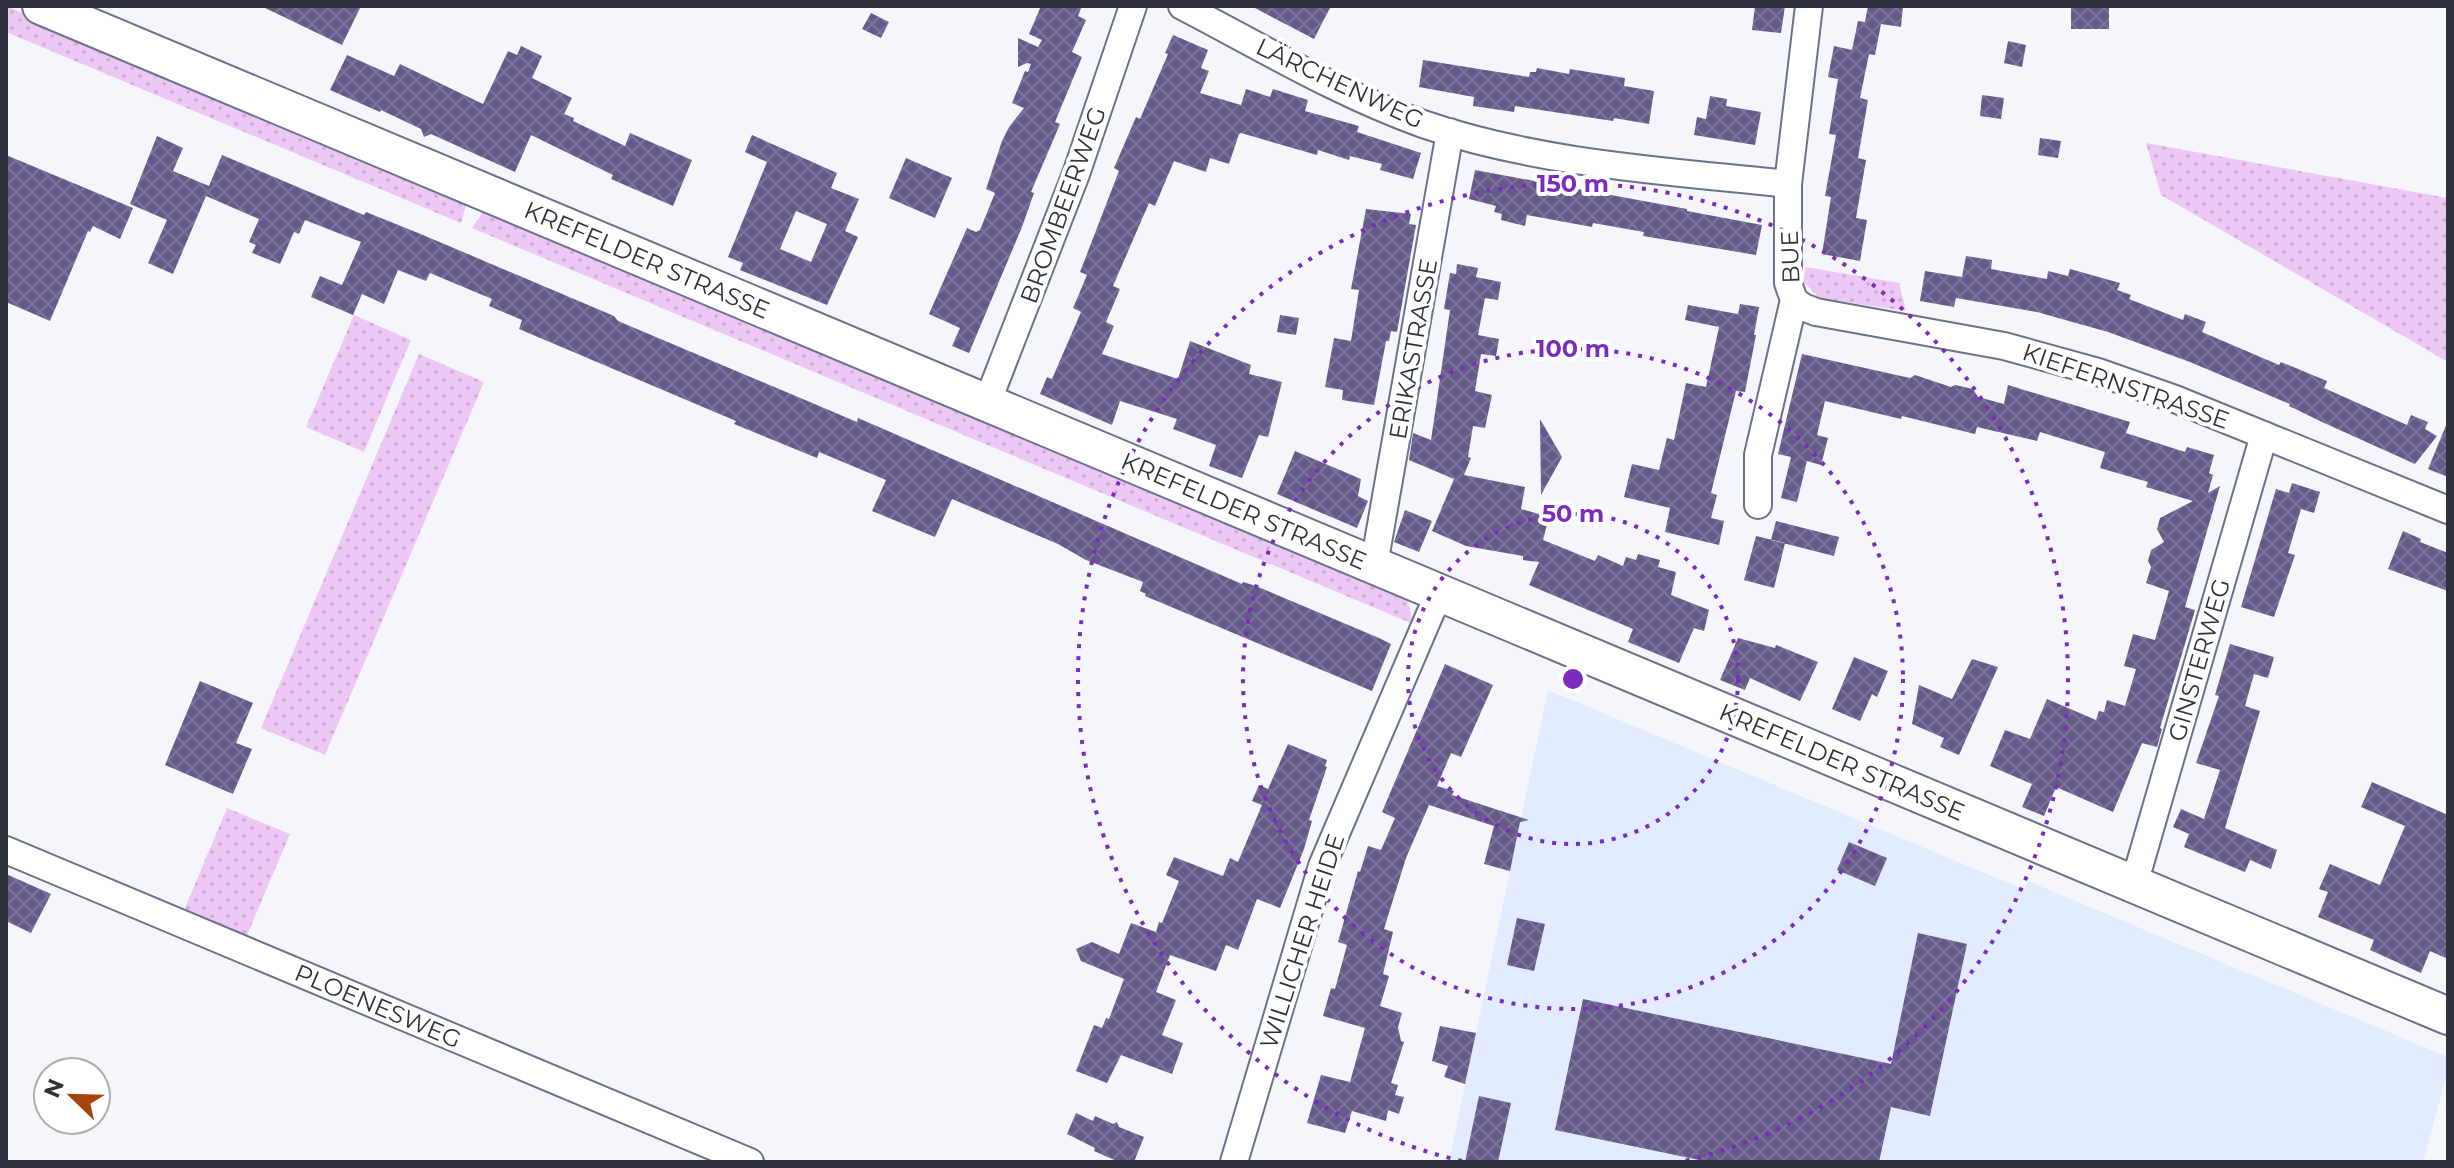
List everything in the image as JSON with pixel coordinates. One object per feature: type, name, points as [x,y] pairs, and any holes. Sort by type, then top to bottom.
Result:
[{"type":"main road","name":"KREFELDER STRASSE","points":[[41,6],[88,15],[987,403],[2448,1016]]},
{"type":"street","name":"BROMBEERWEG","points":[[987,403],[1076,174],[1133,6]]},
{"type":"street","name":"LÄRCHENWEG","points":[[1182,6],[1371,103],[1450,132],[1559,156],[1788,184]]},
{"type":"street","name":"BUE","points":[[1758,505],[1758,455],[1794,300],[1788,283],[1788,184],[1809,6]]},
{"type":"street","name":"ERIKASTRASSE","points":[[1374,565],[1450,132]]},
{"type":"street","name":"KIEFERNSTRASSE","points":[[1794,300],[1816,312],[2004,346],[2146,388],[2448,510]]},
{"type":"street","name":"GINSTERWEG","points":[[2126,881],[2139,867],[2264,435]]},
{"type":"street","name":"WILLICHER HEIDE","points":[[1234,1162],[1322,866],[1439,593]]},
{"type":"street","name":"PLOENESWEG","points":[[6,850],[750,1162]]},
{"type":"shaded area","points":[[6,6],[468,199],[461,223],[6,32]]},
{"type":"shaded area","points":[[2146,143],[2448,198],[2448,362],[2161,195]]},
{"type":"shaded area","points":[[486,208],[1406,592],[1413,624],[472,228]]},
{"type":"shaded area","points":[[1806,267],[1899,283],[1906,311],[1819,298],[1803,281]]},
{"type":"shaded area","points":[[354,315],[411,340],[364,452],[306,427]]},
{"type":"shaded area","points":[[419,354],[484,382],[325,755],[261,728]]},
{"type":"shaded area","points":[[1548,690],[2025,890],[2028,881],[2448,1057],[2448,1070],[2423,1162],[1449,1162]]},
{"type":"shaded area","points":[[227,808],[290,834],[245,940],[182,915]]},
{"type":"building","points":[[261,6],[361,6],[342,45]]},
{"type":"building","points":[[1041,6],[1082,6],[1078,16],[1086,20],[1072,52],[1082,57],[1055,122],[1060,124],[1031,192],[1034,193],[1022,227],[969,353],[952,346],[960,328],[929,314],[967,228],[976,232],[980,230],[995,193],[986,189],[1002,141],[1024,108],[1012,103],[1031,64],[1018,67],[1018,38],[1038,47],[1042,40],[1029,34]]},
{"type":"building","points":[[1251,6],[1331,6],[1314,39]]},
{"type":"building","points":[[1755,6],[1785,6],[1781,33],[1752,30]]},
{"type":"building","points":[[1868,6],[1903,6],[1901,27],[1881,24],[1875,55],[1869,54],[1860,98],[1868,100],[1858,158],[1866,160],[1856,218],[1867,220],[1860,261],[1822,254],[1831,197],[1825,196],[1836,135],[1829,134],[1838,79],[1828,77],[1834,46],[1852,50],[1858,21],[1865,22]]},
{"type":"building","points":[[2071,8],[2109,8],[2109,29],[2071,29]]},
{"type":"building","points":[[871,13],[889,22],[881,38],[862,29]]},
{"type":"building","points":[[1173,35],[1208,50],[1201,68],[1209,71],[1200,93],[1241,105],[1246,89],[1270,97],[1273,89],[1308,100],[1305,111],[1359,126],[1357,132],[1421,153],[1413,179],[1380,170],[1382,164],[1350,156],[1349,160],[1318,150],[1317,155],[1241,133],[1229,164],[1210,158],[1206,172],[1174,161],[1155,206],[1149,203],[1113,286],[1120,289],[1106,322],[1114,326],[1102,354],[1178,379],[1190,341],[1251,365],[1249,374],[1282,382],[1268,437],[1259,435],[1242,478],[1209,466],[1216,445],[1173,429],[1177,419],[1120,401],[1112,425],[1040,394],[1047,377],[1052,379],[1081,312],[1073,308],[1087,275],[1080,272],[1119,171],[1114,168],[1136,117],[1140,119]]},
{"type":"building","points":[[2008,41],[2026,45],[2022,67],[2004,63]]},
{"type":"building","points":[[521,46],[542,56],[532,78],[572,98],[564,114],[574,118],[573,121],[625,146],[630,133],[692,160],[673,206],[611,179],[613,175],[531,135],[515,172],[431,134],[424,137],[421,129],[330,90],[347,55],[394,76],[400,64],[483,104],[508,51],[517,55]]},
{"type":"building","points":[[1423,60],[1529,77],[1530,72],[1536,72],[1537,68],[1569,74],[1570,69],[1625,78],[1624,86],[1654,91],[1649,124],[1515,106],[1514,112],[1473,106],[1474,97],[1419,87]]},
{"type":"building","points":[[1982,95],[2004,98],[2001,119],[1980,116]]},
{"type":"building","points":[[1710,96],[1727,99],[1726,106],[1761,112],[1755,145],[1694,135],[1697,117],[1706,119]]},
{"type":"building","points":[[752,135],[837,173],[831,188],[859,199],[845,231],[858,237],[827,305],[740,270],[743,263],[728,257],[767,162],[745,152]],"holes":[[[796,211],[827,224],[811,262],[780,249]]]},
{"type":"building","points":[[157,136],[183,148],[173,171],[209,186],[222,155],[364,215],[366,212],[423,235],[857,422],[858,418],[1242,584],[1256,586],[1379,638],[1391,644],[1372,691],[1145,596],[1140,591],[1143,582],[1086,560],[1058,544],[952,499],[935,537],[872,511],[886,480],[819,452],[817,458],[734,424],[736,421],[519,329],[522,320],[489,306],[492,299],[430,273],[426,281],[398,270],[384,304],[362,294],[353,315],[311,297],[320,276],[342,285],[361,242],[305,220],[299,234],[294,232],[280,264],[252,253],[256,245],[249,242],[259,219],[206,196],[173,274],[148,263],[167,220],[130,204]]},
{"type":"building","points":[[2040,138],[2061,141],[2058,158],[2038,155]]},
{"type":"building","points":[[6,155],[133,208],[120,239],[93,226],[88,231],[50,321],[6,302]]},
{"type":"building","points":[[906,158],[952,178],[935,218],[889,198]]},
{"type":"building","points":[[1475,170],[1762,225],[1756,255],[1643,236],[1644,232],[1593,223],[1592,227],[1527,215],[1525,226],[1501,220],[1502,214],[1494,212],[1496,206],[1469,199]]},
{"type":"building","points":[[1366,209],[1411,214],[1409,224],[1416,225],[1397,332],[1391,331],[1389,341],[1386,341],[1374,405],[1342,400],[1343,390],[1325,387],[1334,338],[1351,341],[1359,290],[1351,289]]},
{"type":"building","points":[[1966,256],[1992,260],[1991,269],[2047,279],[2048,271],[2068,276],[2070,269],[2120,283],[2117,290],[2131,295],[2129,299],[2183,320],[2185,314],[2206,322],[2202,332],[2279,365],[2281,362],[2327,381],[2324,388],[2407,425],[2411,415],[2428,422],[2425,429],[2437,436],[2415,464],[2290,404],[2108,332],[2037,312],[1956,298],[1954,307],[1920,301],[1925,271],[1962,277]]},
{"type":"building","points":[[1457,264],[1478,268],[1476,277],[1501,282],[1498,300],[1485,298],[1478,335],[1499,339],[1496,356],[1481,354],[1475,391],[1492,395],[1485,428],[1473,426],[1468,457],[1471,458],[1464,475],[1525,487],[1521,509],[1549,517],[1543,540],[1595,561],[1598,555],[1623,566],[1626,557],[1636,560],[1638,554],[1660,560],[1658,567],[1676,572],[1671,595],[1709,610],[1704,631],[1694,628],[1679,663],[1628,642],[1633,629],[1529,585],[1539,562],[1523,560],[1523,556],[1466,546],[1432,531],[1454,479],[1409,460],[1413,433],[1431,440],[1450,310],[1444,309],[1450,273],[1456,274]]},
{"type":"building","points":[[1740,304],[1759,307],[1745,392],[1736,391],[1711,493],[1717,495],[1711,518],[1724,521],[1719,545],[1665,532],[1670,508],[1624,497],[1632,464],[1659,470],[1667,438],[1674,440],[1686,383],[1706,387],[1719,327],[1685,320],[1688,305],[1738,314]]},
{"type":"building","points":[[1280,315],[1299,318],[1296,335],[1277,332]]},
{"type":"building","points":[[1802,354],[1910,378],[1915,375],[1951,387],[1973,389],[1978,397],[2004,404],[2008,385],[2130,422],[2126,433],[2185,452],[2187,447],[2214,455],[2208,493],[2220,486],[2185,607],[2195,610],[2157,747],[2142,743],[2113,812],[2056,787],[2044,816],[2022,807],[2032,784],[1990,766],[2005,730],[2030,739],[2047,699],[2096,720],[2099,711],[2104,712],[2107,700],[2125,706],[2136,669],[2124,666],[2133,634],[2155,640],[2169,591],[2146,583],[2151,567],[2148,561],[2151,550],[2164,542],[2157,529],[2160,518],[2193,501],[2146,487],[2148,482],[2100,468],[2105,452],[2040,432],[2037,441],[1977,427],[1975,434],[1825,401],[1817,435],[1828,438],[1821,465],[1807,461],[1797,502],[1781,498],[1791,457],[1778,454]]},
{"type":"building","points":[[1540,419],[1562,457],[1541,495]]},
{"type":"building","points":[[2448,423],[2448,477],[2428,469]]},
{"type":"building","points":[[1295,451],[1361,479],[1358,496],[1368,501],[1357,528],[1277,494]]},
{"type":"building","points":[[2292,483],[2320,492],[2314,513],[2301,509],[2288,553],[2295,555],[2274,617],[2241,607],[2276,489],[2289,493]]},
{"type":"building","points":[[1405,510],[1432,521],[1419,552],[1394,542]]},
{"type":"building","points":[[1776,521],[1839,537],[1834,556],[1771,540]]},
{"type":"building","points":[[2403,531],[2421,539],[2420,542],[2448,553],[2448,591],[2388,569]]},
{"type":"building","points":[[1756,536],[1785,543],[1774,588],[1744,580]]},
{"type":"building","points":[[1738,638],[1775,648],[1776,645],[1818,662],[1800,701],[1750,678],[1745,690],[1720,680]]},
{"type":"building","points":[[2230,644],[2274,657],[2268,678],[2254,674],[2245,706],[2260,711],[2225,828],[2277,850],[2271,869],[2250,860],[2245,872],[2184,847],[2189,834],[2173,827],[2181,809],[2204,819],[2220,770],[2196,763],[2219,696],[2215,695]]},
{"type":"building","points":[[1854,657],[1888,671],[1877,697],[1872,694],[1860,721],[1832,709]]},
{"type":"building","points":[[1972,659],[1998,667],[1959,755],[1940,747],[1944,738],[1912,724],[1919,685],[1952,699]]},
{"type":"building","points":[[1445,664],[1493,685],[1461,757],[1451,753],[1437,786],[1454,791],[1452,795],[1529,820],[1520,822],[1510,871],[1484,864],[1494,826],[1429,805],[1406,858],[1384,929],[1393,932],[1383,974],[1389,976],[1380,1006],[1402,1013],[1398,1027],[1401,1041],[1404,1042],[1391,1083],[1398,1085],[1395,1095],[1404,1097],[1399,1114],[1388,1110],[1386,1121],[1352,1111],[1345,1133],[1307,1123],[1321,1075],[1350,1082],[1365,1028],[1323,1016],[1331,988],[1335,989],[1347,945],[1338,942],[1368,846],[1381,850],[1395,818],[1382,812]]},
{"type":"building","points":[[200,681],[253,703],[236,743],[252,749],[233,794],[165,765]]},
{"type":"building","points":[[1288,744],[1327,760],[1327,767],[1309,820],[1312,821],[1304,849],[1280,908],[1257,899],[1238,950],[1226,945],[1216,971],[1170,955],[1156,992],[1176,1000],[1162,1035],[1183,1043],[1172,1074],[1121,1055],[1107,1083],[1076,1071],[1094,1025],[1102,1028],[1106,1018],[1109,1019],[1124,979],[1081,961],[1076,949],[1092,942],[1119,954],[1131,923],[1156,932],[1179,881],[1166,875],[1174,857],[1223,876],[1230,858],[1238,862],[1262,805],[1252,801],[1259,785],[1268,789]]},
{"type":"building","points":[[2372,782],[2448,815],[2448,959],[2430,951],[2421,973],[2370,950],[2374,940],[2318,917],[2328,892],[2319,889],[2330,864],[2380,885],[2405,826],[2361,807]]},
{"type":"building","points":[[1849,842],[1887,858],[1875,886],[1837,870]]},
{"type":"building","points":[[6,874],[51,894],[31,933],[6,921]]},
{"type":"building","points":[[1517,918],[1545,924],[1534,971],[1507,965]]},
{"type":"building","points":[[1918,933],[1967,944],[1930,1116],[1891,1107],[1879,1162],[1709,1162],[1555,1130],[1583,999],[1891,1064]]},
{"type":"building","points":[[1440,1026],[1476,1033],[1465,1084],[1444,1077],[1448,1066],[1432,1061]]},
{"type":"building","points":[[1479,1096],[1511,1103],[1498,1162],[1465,1162]]},
{"type":"building","points":[[1076,1113],[1093,1121],[1095,1116],[1113,1124],[1117,1122],[1119,1127],[1144,1137],[1134,1162],[1119,1162],[1067,1134]]}]
